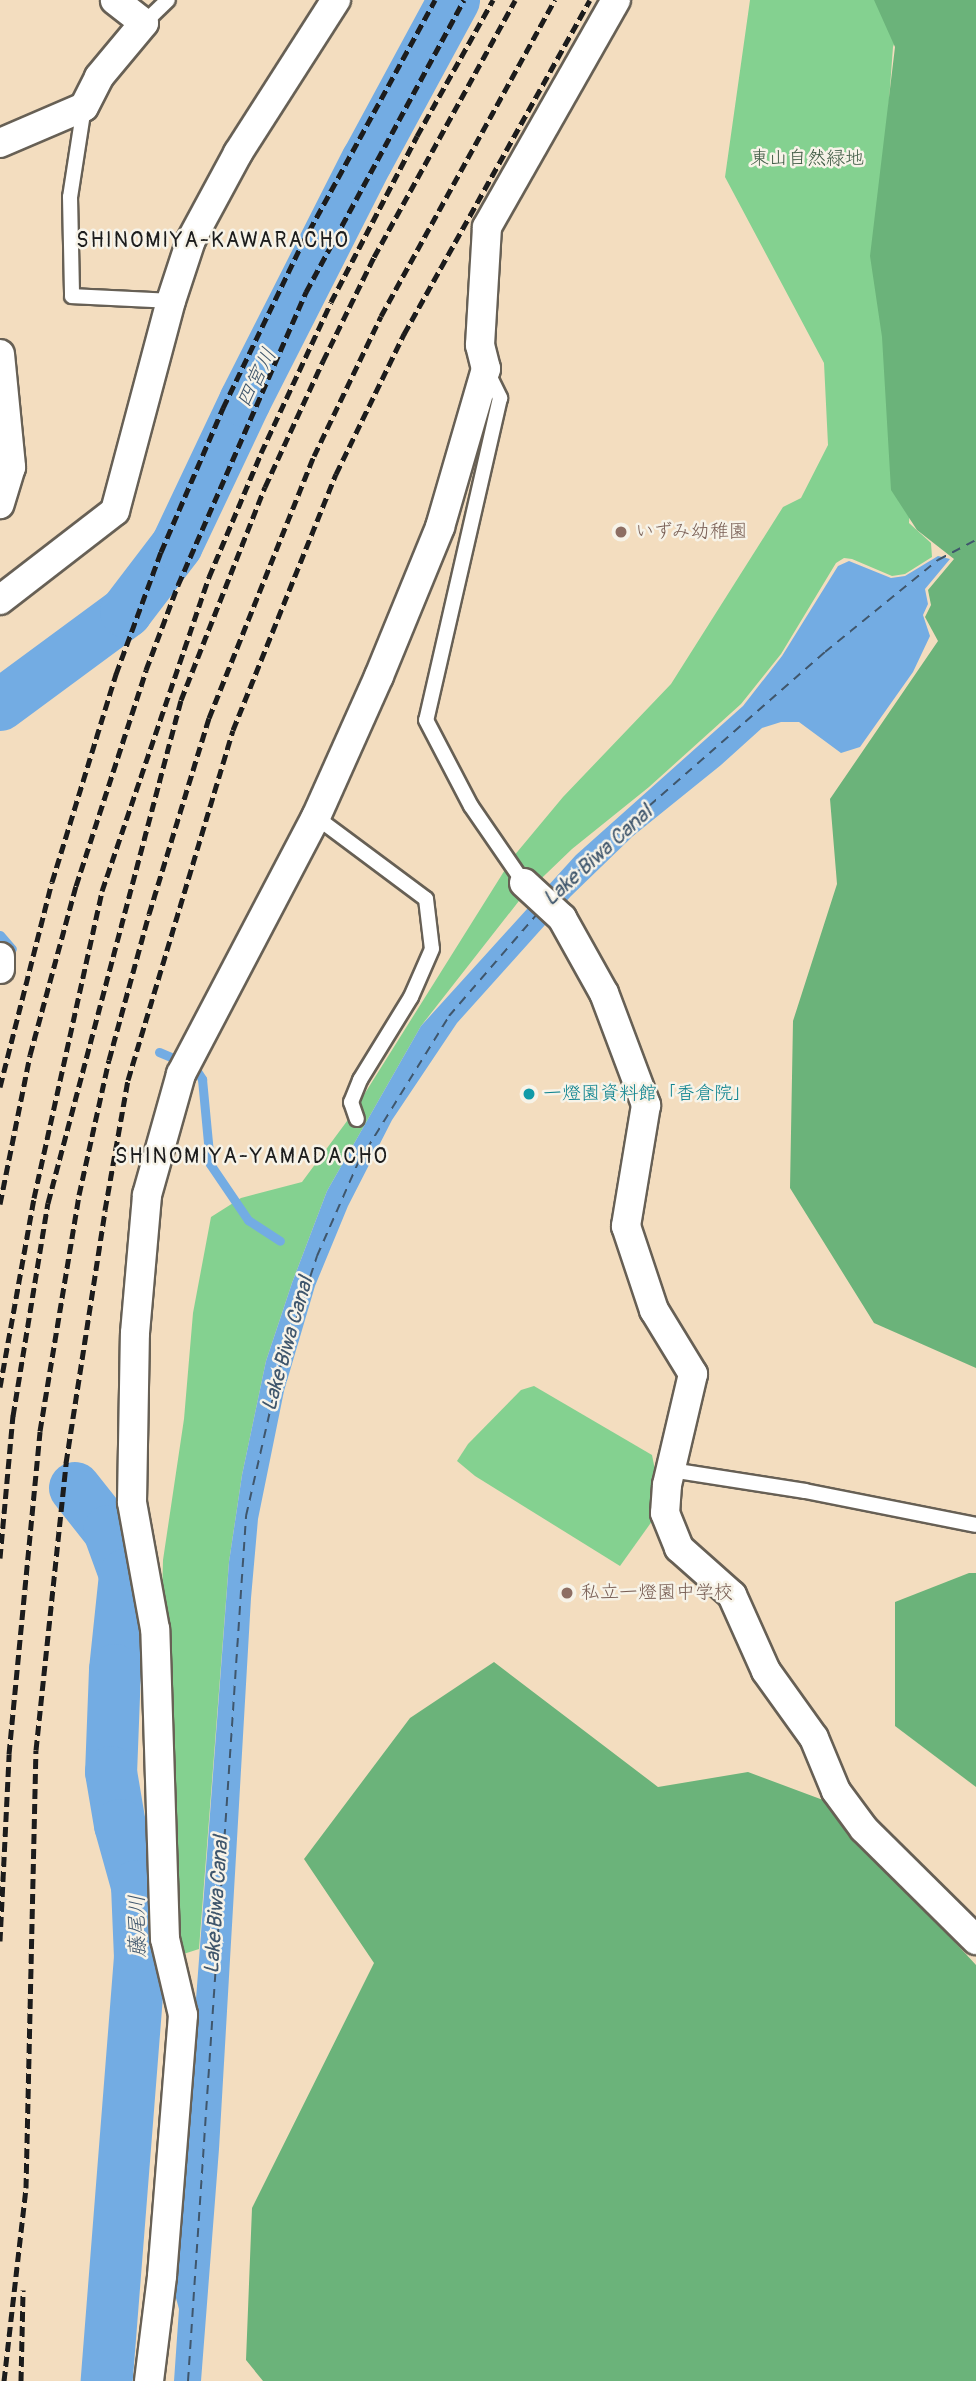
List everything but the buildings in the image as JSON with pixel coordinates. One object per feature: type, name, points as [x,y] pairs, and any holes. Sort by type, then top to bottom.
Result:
[{"type":"street","points":[[0,143],[84,107],[99,77],[144,23],[115,0]]},
{"type":"street","points":[[0,600],[115,511],[171,301],[191,240],[238,153],[335,0]]},
{"type":"street","points":[[149,2381],[161,2290],[183,2015],[165,1939],[155,1629],[132,1502],[135,1333],[147,1195],[181,1074],[316,817],[380,676],[440,527],[486,369],[480,345],[487,227],[616,0]]},
{"type":"street","points":[[0,354],[11,467],[0,504]]},
{"type":"street","points":[[526,885],[562,918],[604,993],[646,1105],[626,1226],[654,1310],[693,1374],[671,1470],[665,1513],[679,1548],[732,1595],[766,1671],[814,1738],[836,1791],[864,1829],[976,1940]]},
{"type":"street","points":[[0,957],[0,969]]},
{"type":"lane","points":[[144,23],[168,0]]},
{"type":"lane","points":[[84,107],[70,197],[72,296],[171,301]]},
{"type":"lane","points":[[486,369],[500,398],[426,720],[471,806],[526,885]]},
{"type":"lane","points":[[316,817],[426,899],[432,949],[411,997],[360,1080],[351,1102],[357,1119]]},
{"type":"lane","points":[[671,1470],[805,1491],[976,1525]]},
{"type":"green space","name":"東山自然緑地","points":[[750,0],[909,0],[893,47],[879,236],[915,425],[909,523],[931,543],[932,557],[905,574],[892,576],[852,559],[844,558],[836,563],[781,654],[741,704],[649,787],[572,849],[522,897],[421,1026],[327,1191],[266,1361],[242,1475],[229,1562],[199,1949],[171,1958],[158,1736],[163,1560],[184,1419],[193,1313],[211,1217],[241,1198],[302,1182],[350,1117],[513,857],[563,797],[671,684],[783,507],[801,498],[828,445],[824,363],[725,177]]},
{"type":"green space","points":[[874,0],[976,0],[976,1368],[874,1323],[790,1188],[793,1021],[837,884],[830,799],[938,641],[925,617],[931,605],[928,590],[954,559],[917,530],[891,490],[882,337],[870,256],[895,47]]},
{"type":"green space","points":[[534,1386],[652,1455],[656,1475],[655,1517],[620,1566],[475,1476],[457,1461],[468,1444],[521,1390]]},
{"type":"green space","points":[[969,1573],[976,1573],[976,1787],[895,1726],[895,1602]]},
{"type":"green space","points":[[494,1662],[658,1787],[748,1772],[823,1800],[976,1965],[976,2381],[263,2381],[246,2360],[252,2208],[374,1963],[304,1859],[410,1718]]},
{"type":"water","name":"Lake Biwa Canal","points":[[938,556],[950,559],[925,589],[928,604],[923,615],[930,636],[913,672],[860,747],[841,753],[799,722],[781,722],[762,728],[633,836],[571,896],[457,1023],[392,1120],[348,1206],[315,1286],[284,1391],[258,1519],[251,1598],[219,2149],[201,2381],[174,2381],[179,2309],[174,2291],[229,1562],[242,1475],[266,1361],[327,1191],[421,1026],[576,855],[743,706],[782,656],[838,566],[849,561],[891,578],[905,576]]},
{"type":"waterway","name":"四宮川","points":[[0,705],[126,612],[177,545],[245,401],[367,161],[454,0]]},
{"type":"waterway","points":[[0,935],[12,949]]},
{"type":"waterway","points":[[159,1052],[178,1060]]},
{"type":"waterway","points":[[193,1065],[202,1079],[210,1164],[248,1220],[280,1241]]},
{"type":"waterway","name":"藤尾川","points":[[75,1488],[109,1531],[125,1575],[115,1670],[111,1772],[120,1825],[137,1886],[140,1957],[107,2381]]},
{"type":"ferry route","points":[[555,895],[601,848],[825,652],[938,560],[976,540]]},
{"type":"ferry route","points":[[188,2381],[246,1516],[280,1368],[317,1256],[358,1163],[449,1016],[537,914]]},
{"type":"railway","points":[[0,1087],[52,882],[116,674],[161,552],[223,408],[302,244],[435,0]]},
{"type":"railway","points":[[0,1204],[30,1055],[76,886],[146,670],[178,585],[306,292],[464,0]]},
{"type":"railway","points":[[0,1387],[34,1198],[102,891],[209,577],[261,453],[331,302],[417,136],[493,0]]},
{"type":"railway","points":[[0,1558],[13,1416],[48,1203],[181,700],[265,487],[323,361],[374,257],[515,0]]},
{"type":"railway","points":[[0,1941],[9,1754],[40,1431],[79,1195],[109,1060],[149,914],[209,718],[314,456],[381,316],[555,0]]},
{"type":"railway","points":[[4,2381],[26,2188],[36,1750],[66,1463],[128,1080],[233,730],[336,474],[404,334],[590,0]]},
{"type":"railway","points":[[21,2381],[23,2290]]},
{"type":"place","name":"いずみ幼稚園","points":[[621,532]]},
{"type":"place","name":"一燈園資料館「香倉院」","points":[[529,1094]]},
{"type":"place","name":"私立一燈園中学校","points":[[567,1593]]},
{"type":"district","name":"SHINOMIYA-KAWARACHO","points":[[213,241]]},
{"type":"district","name":"SHINOMIYA-YAMADACHO","points":[[252,1157]]}]
